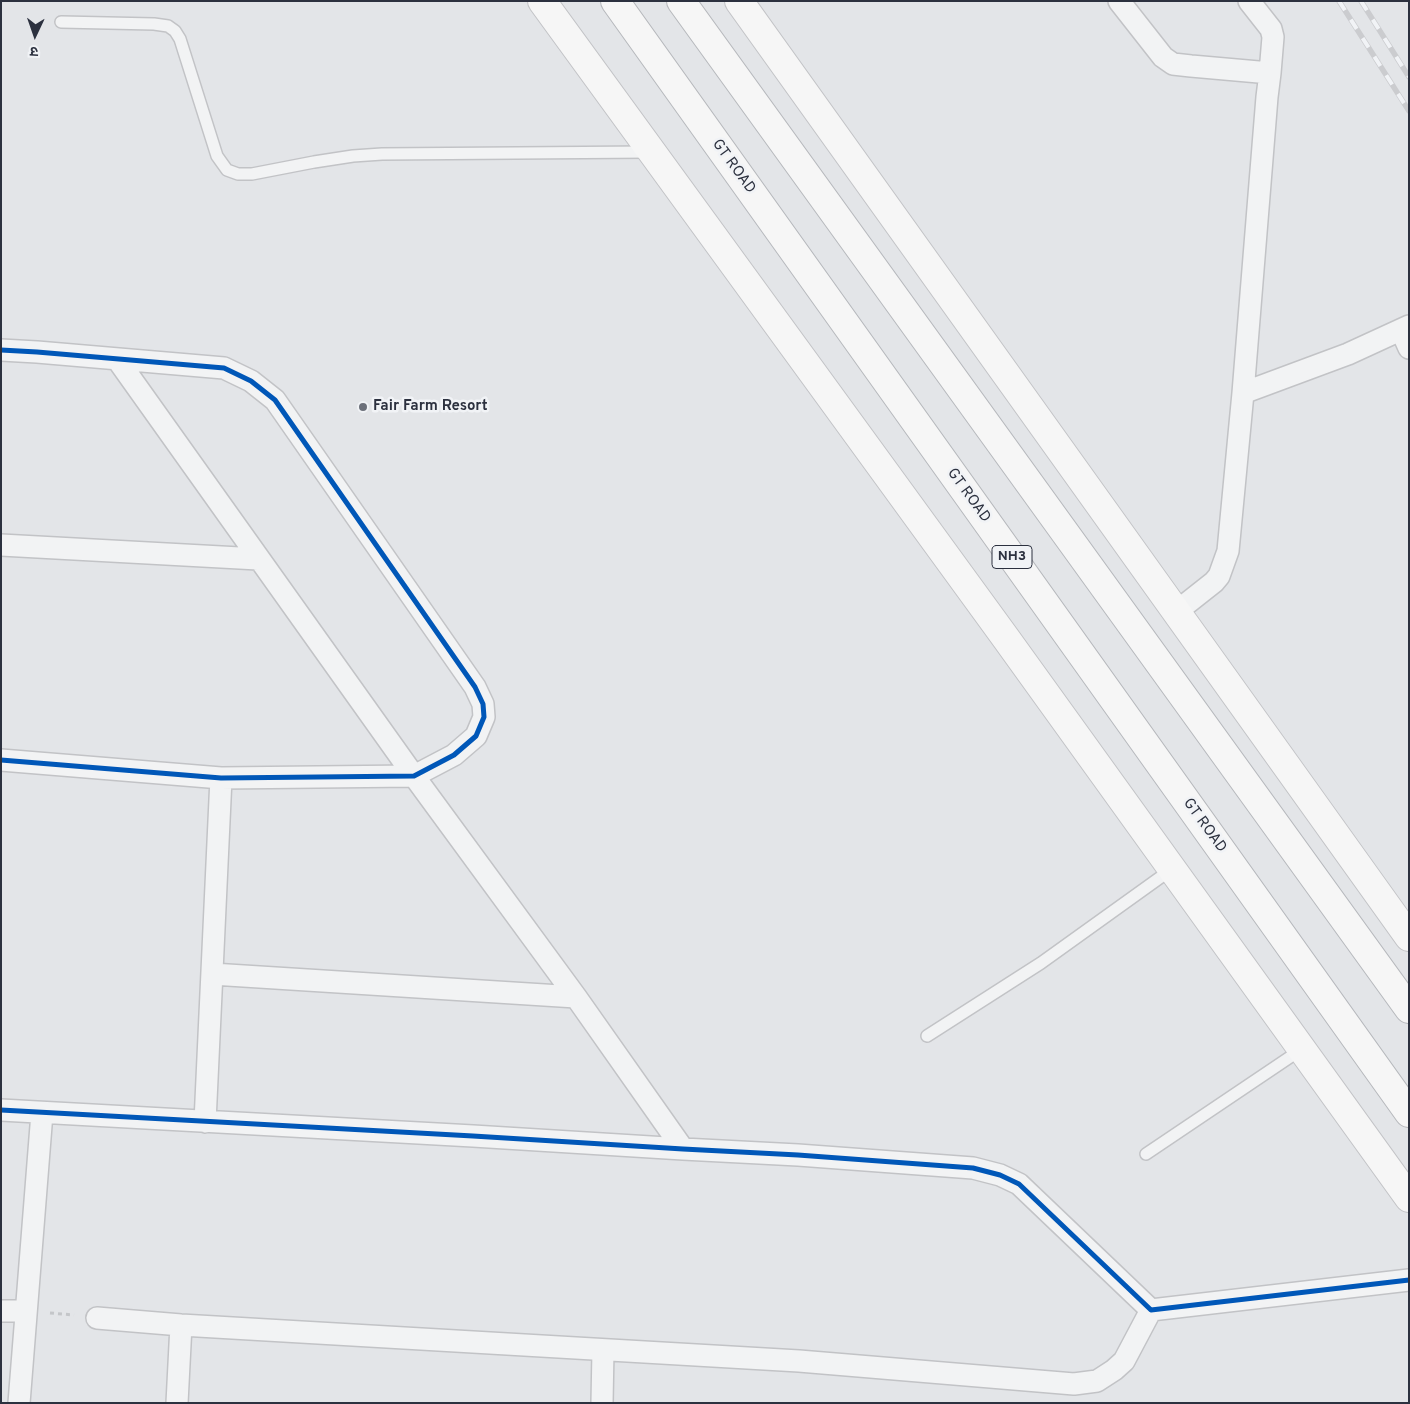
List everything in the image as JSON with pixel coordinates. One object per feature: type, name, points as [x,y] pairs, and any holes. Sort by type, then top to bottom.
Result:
[{"type":"main road","points":[[542,1],[1409,1198]]},
{"type":"main road","name":"GT ROAD","points":[[615,1],[1409,1113]]},
{"type":"main road","points":[[681,1],[1409,1009]]},
{"type":"main road","points":[[740,1],[1409,937]]},
{"type":"street","points":[[1119,1],[1163,57],[1173,64],[1270,73]]},
{"type":"street","points":[[1176,612],[1214,582],[1219,576],[1228,551],[1273,37],[1271,29],[1249,1]]},
{"type":"street","points":[[1243,393],[1406,334]]},
{"type":"street","points":[[1,350],[224,368],[252,381],[275,400],[475,687],[483,704],[484,717],[476,736],[454,755],[414,776],[221,778],[1,760]]},
{"type":"street","points":[[117,359],[414,776],[576,997],[683,1150]]},
{"type":"street","points":[[1,545],[258,559]]},
{"type":"street","points":[[205,1122],[221,778]]},
{"type":"street","points":[[212,974],[576,997]]},
{"type":"street","points":[[1,1110],[798,1155],[974,1168],[1000,1175],[1019,1184],[1151,1310]]},
{"type":"street","points":[[19,1403],[42,1113]]},
{"type":"street","points":[[1151,1310],[1409,1280]]},
{"type":"street","points":[[97,1318],[181,1325],[799,1361],[1074,1384],[1097,1381],[1124,1361],[1151,1310]]},
{"type":"street","points":[[1,1311],[26,1311]]},
{"type":"street","points":[[177,1403],[181,1325]]},
{"type":"street","points":[[602,1403],[603,1350]]},
{"type":"lane","points":[[61,22],[154,24],[168,26],[175,31],[180,39],[217,156],[227,170],[238,174],[252,174],[343,158],[382,154],[652,152]]},
{"type":"lane","points":[[926,1036],[1042,963],[1172,869]]},
{"type":"lane","points":[[1146,1154],[1302,1049]]},
{"type":"path","points":[[26,1311],[97,1318]]},
{"type":"railway","points":[[1339,1],[1409,111]]},
{"type":"railway","points":[[1361,1],[1409,77]]},
{"type":"cycle path","points":[[1,350],[224,368],[251,381],[275,400],[475,687],[483,704],[484,717],[476,736],[454,755],[414,776],[221,778],[1,760]]},
{"type":"cycle path","points":[[1,1110],[798,1155],[973,1168],[1000,1175],[1019,1184],[1151,1310],[1409,1280]]},
{"type":"place","name":"Fair Farm Resort","points":[[363,407]]}]
